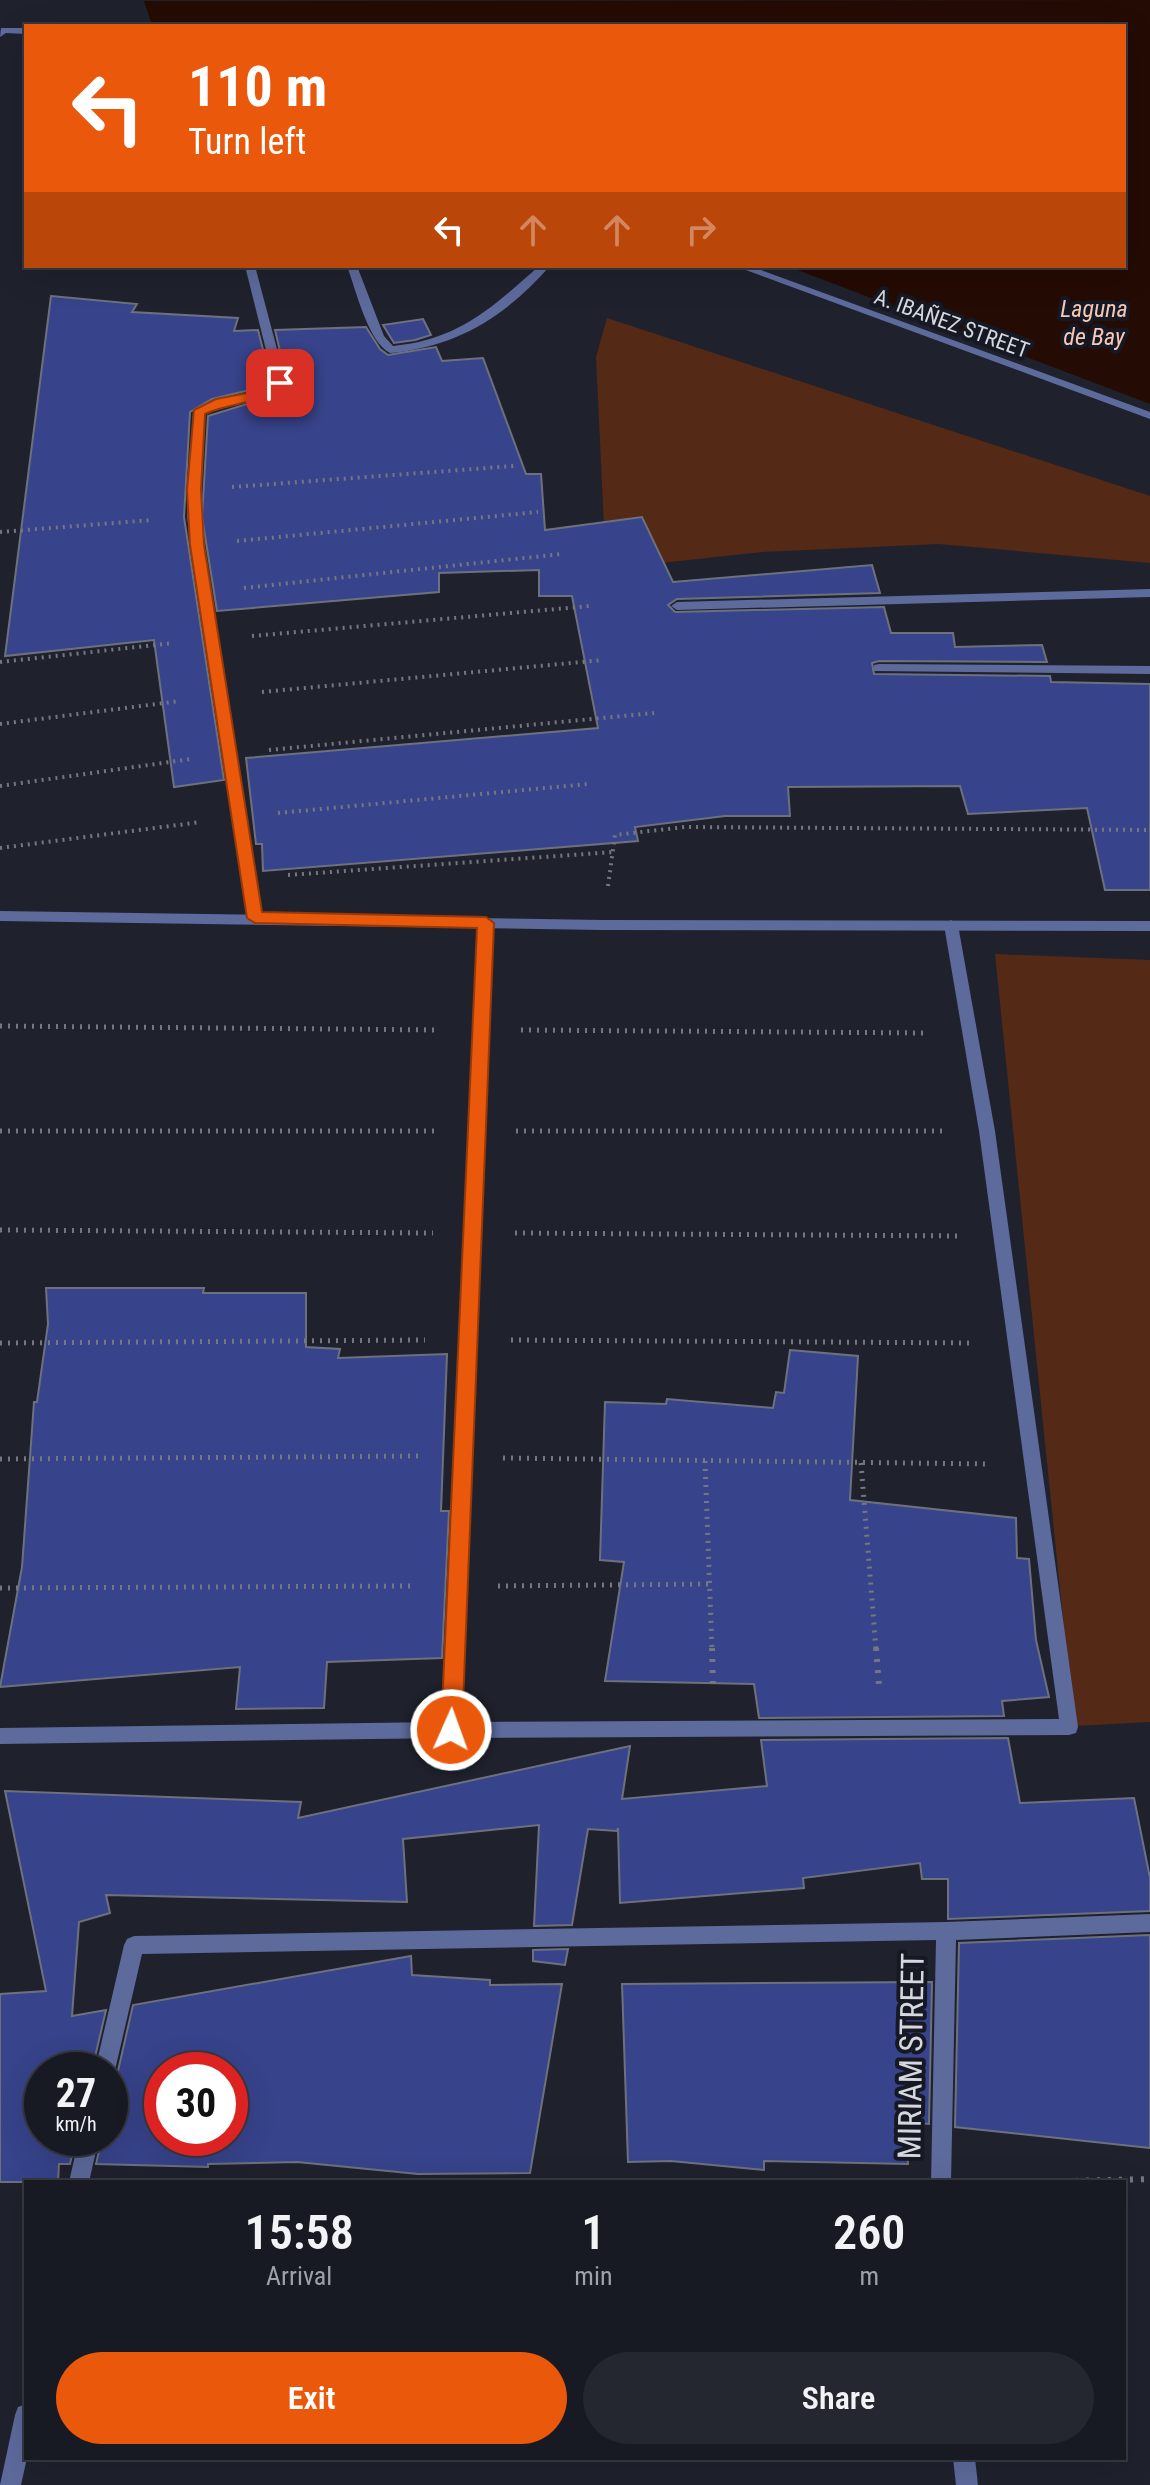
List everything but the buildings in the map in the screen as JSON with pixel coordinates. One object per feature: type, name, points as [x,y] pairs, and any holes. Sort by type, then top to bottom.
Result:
[{"type":"street","points":[[0,34],[4,30],[24,31]]},
{"type":"street","points":[[251,268],[280,383],[268,393],[221,402],[199,412],[193,517],[255,918]]},
{"type":"street","points":[[353,268],[379,337],[390,350],[424,348],[472,327],[543,268]]},
{"type":"street","name":"A. IBAÑEZ STREET","points":[[745,268],[1150,416]]},
{"type":"street","points":[[677,606],[1150,593]]},
{"type":"street","points":[[879,668],[1150,670]]},
{"type":"street","points":[[0,916],[602,925],[1150,926]]},
{"type":"street","points":[[451,1730],[486,923]]},
{"type":"street","points":[[0,1736],[1069,1727],[972,1033],[951,925]]},
{"type":"street","points":[[109,2052],[134,1945],[946,1931],[1150,1923]]},
{"type":"street","name":"MIRIAM STREET","points":[[941,2180],[946,1931]]},
{"type":"street","points":[[79,2180],[85,2156]]},
{"type":"street","points":[[10,2485],[24,2424]]},
{"type":"street","points":[[964,2460],[967,2485]]},
{"type":"path","points":[[194,490],[514,466]]},
{"type":"path","points":[[197,545],[538,512]]},
{"type":"path","points":[[0,532],[193,517]]},
{"type":"path","points":[[204,590],[561,554]]},
{"type":"path","points":[[0,662],[211,639],[590,606]]},
{"type":"path","points":[[0,724],[221,696],[603,660]]},
{"type":"path","points":[[0,786],[230,754],[654,713]]},
{"type":"path","points":[[0,848],[240,817],[588,784]]},
{"type":"path","points":[[602,925],[615,835],[685,827],[1150,830]]},
{"type":"path","points":[[249,878],[614,852]]},
{"type":"path","points":[[0,1459],[462,1457],[1034,1465]]},
{"type":"path","points":[[705,1461],[714,1728]]},
{"type":"path","points":[[861,1463],[882,1727]]},
{"type":"path","points":[[0,1588],[709,1584]]},
{"type":"path","points":[[1110,2180],[1150,2179]]},
{"type":"shaded area","points":[[607,318],[1150,496],[1150,563],[939,544],[762,552],[606,569],[596,357]]},
{"type":"shaded area","points":[[995,954],[1150,960],[1150,1722],[1074,1726]]},
{"type":"water","name":"Laguna de Bay","points":[[1150,0],[1150,404],[792,268],[1126,268],[1126,24],[155,24],[151,22],[144,1]]},
{"type":"route","points":[[280,383],[268,393],[221,402],[199,412],[194,490],[193,517],[255,918],[486,923],[451,1730]]}]
